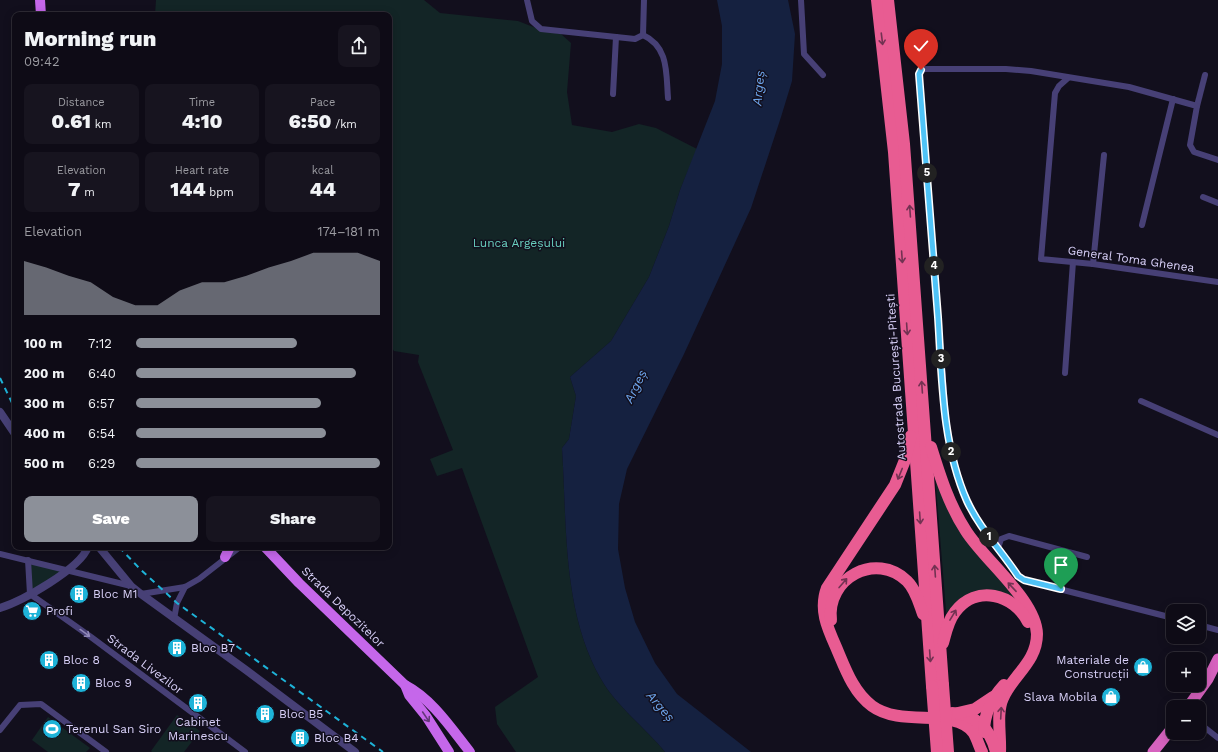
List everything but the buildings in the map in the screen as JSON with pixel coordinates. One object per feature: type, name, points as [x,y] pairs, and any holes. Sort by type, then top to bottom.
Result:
[{"type":"highway","name":"Autostrada București-Pitești","points":[[877,0],[894,152],[940,652],[937,752]]},
{"type":"highway","name":"Autostrada București-Pitești","points":[[888,0],[904,144],[928,626],[948,752]]},
{"type":"highway","points":[[919,425],[896,485],[827,588],[824,602],[825,620],[851,679],[867,702],[881,712],[896,716],[947,719],[961,723],[972,732],[982,752]]},
{"type":"highway","points":[[919,425],[943,485],[960,521],[988,560],[1026,603],[1036,625],[1037,637],[1031,658],[1006,692],[1002,701],[1000,752]]},
{"type":"highway","points":[[928,626],[915,592],[908,582],[894,572],[886,569],[865,569],[855,573],[841,584],[832,602],[831,616],[835,632],[857,679],[871,698],[884,707],[897,711],[958,713],[981,706],[998,692],[1021,666],[1028,652],[1030,642],[1028,622],[1013,603],[999,596],[991,595],[976,597],[963,603],[954,612],[949,622],[940,652]]},
{"type":"highway","points":[[1193,700],[1208,679],[1218,659]]},
{"type":"highway","points":[[982,752],[986,713],[998,692]]},
{"type":"highway","points":[[958,713],[976,720],[984,727],[991,736],[996,752]]},
{"type":"highway","points":[[1157,751],[1166,738]]},
{"type":"main road","points":[[40,0],[41,12]]},
{"type":"main road","points":[[225,557],[228,550]]},
{"type":"main road","name":"Strada Depozitelor","points":[[268,550],[298,583],[405,685],[415,690],[431,706],[470,752]]},
{"type":"main road","name":"Strada Depozitelor","points":[[405,685],[409,695],[426,716],[449,752]]},
{"type":"street","points":[[528,0],[532,22],[541,28],[635,39],[643,35],[650,38],[661,49],[664,58],[668,98]]},
{"type":"street","points":[[643,35],[644,0]]},
{"type":"street","points":[[801,0],[804,54],[823,75]]},
{"type":"street","points":[[613,94],[616,37]]},
{"type":"street","points":[[1166,616],[1024,580],[1018,576],[985,532],[967,500],[951,452],[942,378],[919,74],[921,70],[925,69],[1006,69],[1031,71],[1129,87],[1196,106]]},
{"type":"street","points":[[1204,75],[1196,106],[1190,145],[1200,154],[1218,160]]},
{"type":"street","name":"General Toma Ghenea","points":[[1068,78],[1059,86],[1055,93],[1041,259],[1093,264],[1218,282]]},
{"type":"street","points":[[1142,225],[1173,99]]},
{"type":"street","points":[[1093,264],[1104,155]]},
{"type":"street","points":[[1204,197],[1218,203]]},
{"type":"street","points":[[1065,373],[1073,262]]},
{"type":"street","points":[[1141,401],[1218,435]]},
{"type":"street","points":[[0,412],[12,430]]},
{"type":"street","points":[[998,548],[1001,539],[1009,536],[1087,557]]},
{"type":"street","points":[[0,608],[30,594],[67,570],[81,558],[86,550]]},
{"type":"street","points":[[101,550],[131,586],[141,594],[252,674],[355,752]]},
{"type":"street","points":[[141,594],[185,587],[206,574],[236,550]]},
{"type":"street","points":[[0,554],[131,586]]},
{"type":"street","points":[[28,560],[30,594]]},
{"type":"street","points":[[174,619],[177,603],[185,587]]},
{"type":"street","name":"Strada Livezilor","points":[[30,594],[96,641],[245,752]]},
{"type":"street","points":[[1206,627],[1218,630]]},
{"type":"street","points":[[0,730],[20,705],[41,704],[106,752]]},
{"type":"street","points":[[1206,729],[1218,738]]},
{"type":"green space","name":"Lunca Argeșului","points":[[156,0],[424,0],[440,13],[518,21],[541,30],[561,34],[571,43],[567,92],[572,125],[612,132],[639,124],[656,128],[697,149],[680,190],[669,226],[649,277],[611,341],[570,377],[576,396],[569,439],[562,448],[566,537],[569,566],[579,625],[588,653],[601,679],[615,699],[665,752],[516,752],[497,724],[495,707],[538,677],[462,468],[437,476],[430,459],[453,450],[418,362],[419,355],[394,351],[392,348],[392,12],[155,12]]},
{"type":"green space","points":[[935,474],[1027,609],[980,593],[947,623]]},
{"type":"green space","points":[[28,560],[67,570],[30,594]]},
{"type":"green space","points":[[177,715],[200,731],[184,752],[152,752],[151,751]]},
{"type":"green space","name":"Terenul San Siro","points":[[48,717],[90,748],[86,752],[48,752],[32,740]]},
{"type":"water","name":"Argeș","points":[[717,0],[788,0],[795,34],[792,81],[751,208],[684,354],[627,469],[619,504],[618,549],[625,588],[635,622],[655,663],[677,694],[751,752],[665,752],[615,699],[601,679],[588,653],[579,625],[569,566],[566,537],[562,448],[569,439],[576,396],[570,377],[611,341],[649,277],[669,226],[680,190],[715,101],[722,64],[722,26]]},
{"type":"railway","points":[[0,378],[12,403]]},
{"type":"railway","points":[[122,550],[177,603],[383,752]]},
{"type":"place","name":"Bloc M1","points":[[79,594]]},
{"type":"place","name":"Profi","points":[[32,611]]},
{"type":"place","name":"Bloc B7","points":[[177,648]]},
{"type":"place","name":"Bloc 8","points":[[49,660]]},
{"type":"place","name":"Materiale de Construcții","points":[[1143,667]]},
{"type":"place","name":"Bloc 9","points":[[81,683]]},
{"type":"place","name":"Slava Mobila","points":[[1111,697]]},
{"type":"place","name":"Cabinet Marinescu","points":[[198,703]]},
{"type":"place","name":"Bloc B5","points":[[265,714]]},
{"type":"place","name":"Terenul San Siro","points":[[52,729]]},
{"type":"place","name":"Bloc B4","points":[[300,738]]},
{"type":"route","points":[[921,70],[919,74],[942,378],[951,452],[974,516],[1008,560],[1018,576],[1024,580],[1061,589]]}]
